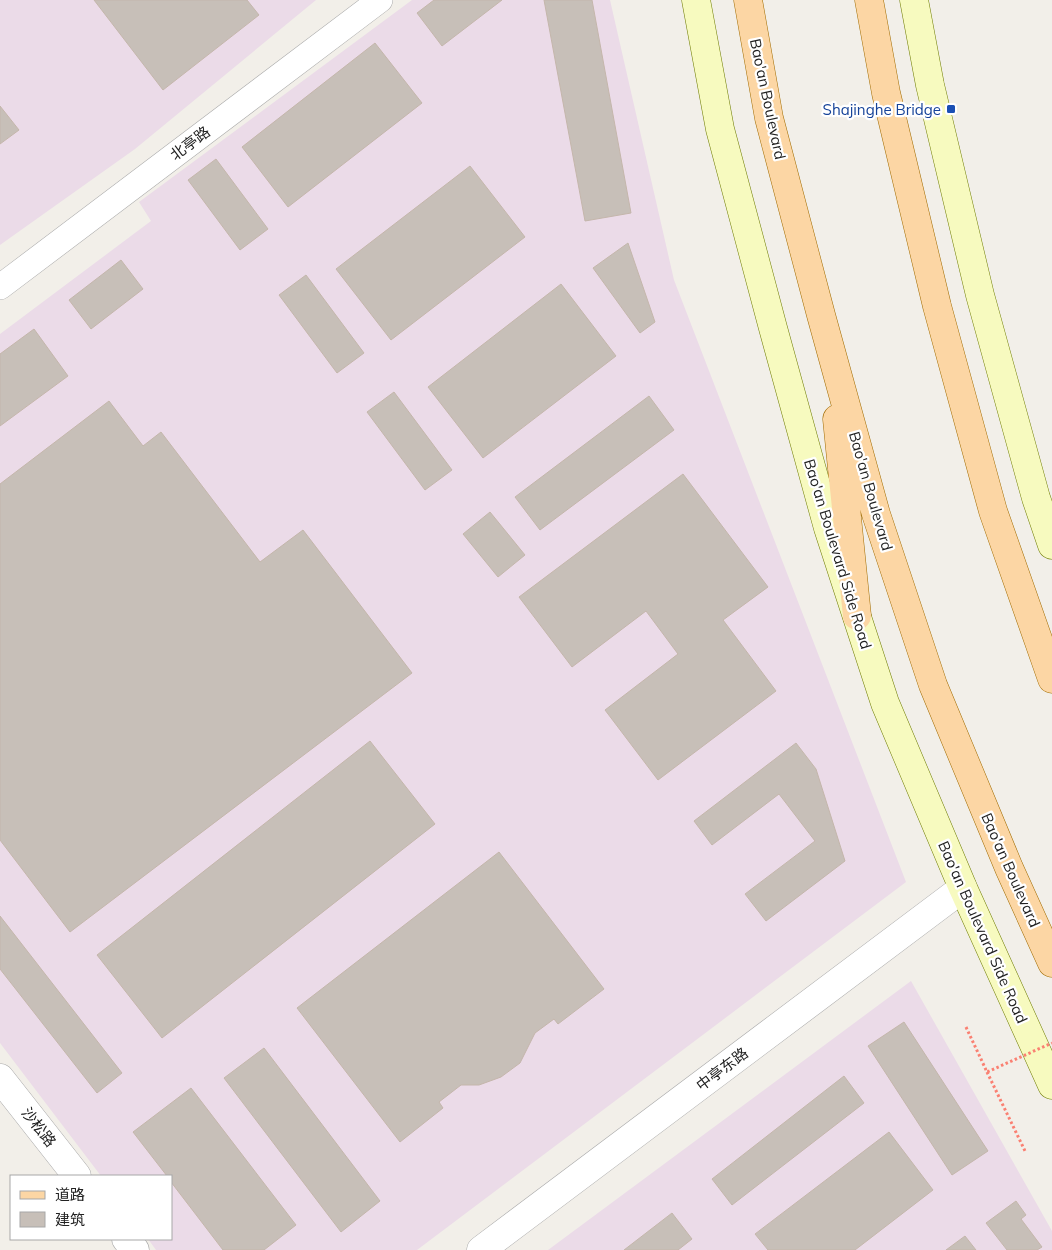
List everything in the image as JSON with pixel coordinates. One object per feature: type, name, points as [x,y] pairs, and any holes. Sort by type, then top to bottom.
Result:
[{"type":"main road","name":"Bao'an Boulevard Side Road","points":[[696,0],[720,129],[773,328],[823,509],[885,703],[963,888],[1052,1085]]},
{"type":"main road","name":"Bao'an Boulevard","points":[[748,0],[769,118],[876,514],[933,685],[1009,868],[1052,963]]},
{"type":"main road","points":[[869,0],[886,92],[937,306],[993,511],[1052,679]]},
{"type":"main road","points":[[914,0],[930,85],[980,295],[1036,498],[1052,545]]},
{"type":"main road","points":[[828,340],[857,616]]},
{"type":"street","name":"北亭路","points":[[0,287],[380,0]]},
{"type":"street","name":"中亭东路","points":[[481,1250],[963,888]]},
{"type":"street","name":"沙松路","points":[[0,1078],[76,1175]]},
{"type":"path","points":[[966,1027],[1026,1153]]},
{"type":"path","points":[[988,1072],[1052,1043]]},
{"type":"shaded area","points":[[0,0],[316,0],[135,149],[0,245]]},
{"type":"shaded area","points":[[412,0],[610,0],[674,280],[906,882],[417,1250],[156,1250],[149,1240],[172,1240],[172,1175],[100,1175],[0,1043],[0,334],[151,221],[139,202]]},
{"type":"shaded area","points":[[911,981],[1052,1231],[1052,1250],[548,1250]]},
{"type":"building","points":[[94,0],[247,0],[259,15],[163,90]]},
{"type":"building","points":[[434,0],[502,0],[442,46],[417,13]]},
{"type":"building","points":[[544,0],[592,0],[631,213],[585,221]]},
{"type":"building","points":[[375,43],[422,103],[288,207],[242,147]]},
{"type":"building","points":[[0,106],[19,130],[0,144]]},
{"type":"building","points":[[216,159],[268,229],[240,250],[188,180]]},
{"type":"building","points":[[470,166],[525,237],[391,340],[336,269]]},
{"type":"building","points":[[628,243],[655,322],[640,333],[593,268]]},
{"type":"building","points":[[121,260],[143,289],[91,329],[69,300]]},
{"type":"building","points":[[306,275],[364,353],[337,373],[279,295]]},
{"type":"building","points":[[561,284],[616,356],[483,458],[428,387]]},
{"type":"building","points":[[34,329],[68,376],[0,426],[0,354]]},
{"type":"building","points":[[394,392],[452,470],[425,490],[367,412]]},
{"type":"building","points":[[649,396],[674,430],[540,530],[515,497]]},
{"type":"building","points":[[109,401],[143,446],[161,432],[260,562],[303,530],[412,673],[70,932],[0,840],[0,484]]},
{"type":"building","points":[[683,474],[768,587],[723,620],[776,691],[658,780],[605,710],[678,654],[646,611],[572,667],[519,597]]},
{"type":"building","points":[[490,512],[525,555],[498,577],[463,534]]},
{"type":"building","points":[[370,741],[435,824],[162,1038],[97,955]]},
{"type":"building","points":[[796,743],[816,769],[845,861],[766,921],[745,894],[815,841],[779,794],[712,845],[694,821]]},
{"type":"building","points":[[499,852],[604,989],[558,1024],[554,1019],[535,1033],[520,1063],[501,1077],[479,1085],[461,1085],[439,1102],[443,1108],[400,1142],[297,1008]]},
{"type":"building","points":[[0,916],[122,1073],[97,1093],[0,969]]},
{"type":"building","points":[[904,1022],[988,1151],[952,1175],[868,1046]]},
{"type":"building","points":[[264,1048],[380,1201],[341,1232],[224,1078]]},
{"type":"building","points":[[844,1076],[864,1103],[732,1205],[712,1179]]},
{"type":"building","points":[[191,1088],[296,1225],[264,1250],[223,1250],[172,1183],[172,1175],[166,1175],[133,1132]]},
{"type":"building","points":[[889,1132],[933,1190],[855,1250],[768,1250],[755,1234]]},
{"type":"building","points":[[1016,1201],[1026,1215],[1021,1219],[1042,1247],[1037,1250],[1007,1250],[986,1223]]},
{"type":"building","points":[[672,1213],[692,1239],[678,1250],[624,1250]]},
{"type":"building","points":[[965,1236],[976,1250],[946,1250]]},
{"type":"place","name":"Shajinghe Bridge","points":[[951,109]]}]
